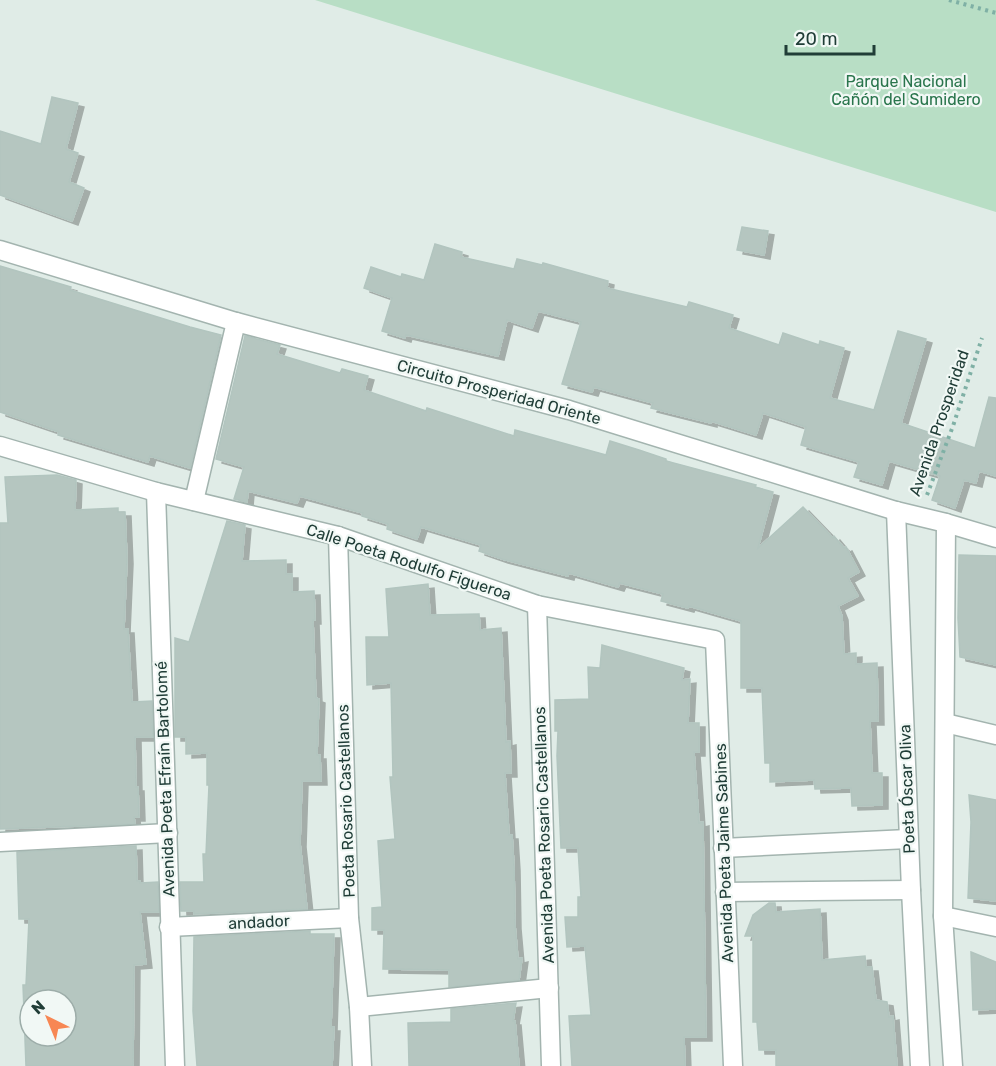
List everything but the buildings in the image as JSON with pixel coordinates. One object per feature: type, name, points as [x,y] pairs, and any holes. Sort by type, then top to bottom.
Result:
[{"type":"street","name":"Circuito Prosperidad Oriente","points":[[0,250],[236,322],[569,410],[896,511],[996,538]]},
{"type":"street","points":[[195,501],[236,322]]},
{"type":"street","name":"Calle Poeta Rodulfo Figueroa","points":[[0,446],[156,492],[338,536],[537,605],[715,640]]},
{"type":"street","name":"Avenida Poeta Efraín Bartolomé","points":[[156,492],[175,1066]]},
{"type":"street","name":"Poeta Óscar Oliva","points":[[896,511],[908,838],[920,1066]]},
{"type":"street","points":[[946,523],[943,916],[953,1066]]},
{"type":"street","name":"Poeta Rosario Castellanos","points":[[338,536],[349,918],[359,1007],[362,1066]]},
{"type":"street","name":"Avenida Poeta Rosario Castellanos","points":[[537,605],[552,1066]]},
{"type":"street","name":"Avenida Poeta Jaime Sabines","points":[[715,640],[733,1066]]},
{"type":"street","points":[[945,723],[996,735]]},
{"type":"street","points":[[0,842],[168,833]]},
{"type":"street","points":[[723,848],[908,838]]},
{"type":"street","points":[[725,892],[911,890]]},
{"type":"street","points":[[943,916],[996,927]]},
{"type":"street","name":"andador","points":[[170,927],[349,918]]},
{"type":"street","points":[[359,1007],[549,988]]},
{"type":"path","points":[[949,0],[996,13]]},
{"type":"path","name":"Avenida Prosperidad","points":[[919,517],[953,426],[982,338]]},
{"type":"green space","name":"Parque Nacional Cañón del Sumidero","points":[[315,0],[996,0],[996,212]]}]
